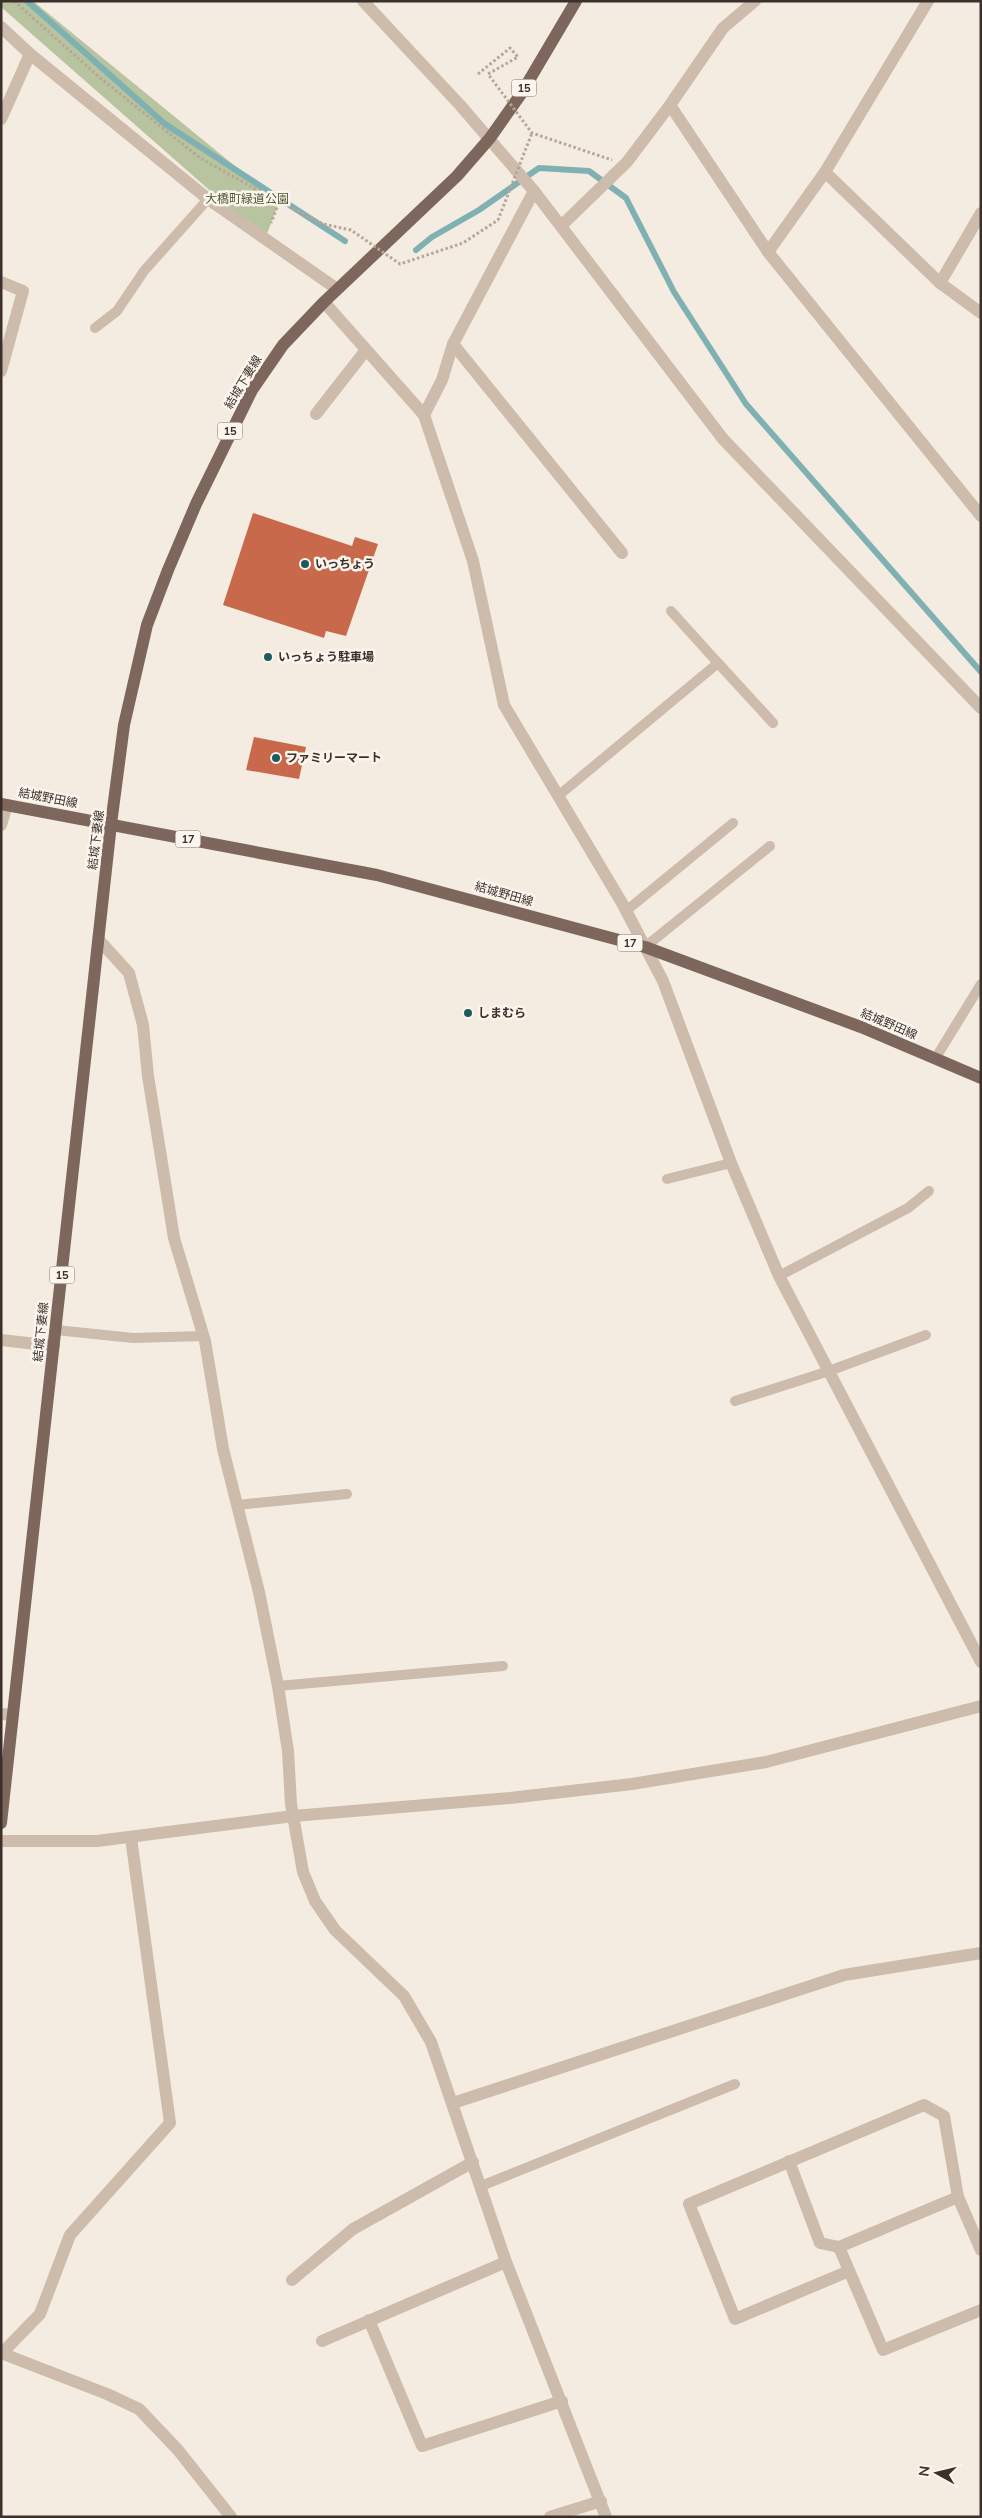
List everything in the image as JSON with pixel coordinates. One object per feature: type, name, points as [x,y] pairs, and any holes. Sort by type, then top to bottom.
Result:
[{"type":"main road","name":"結城下妻線","points":[[1,1823],[7,1714],[56,1330],[111,824],[124,725],[147,625],[168,570],[224,444],[252,390],[283,346],[324,302],[457,176],[490,138],[521,94],[576,1]]},
{"type":"main road","name":"結城野田線","points":[[4,804],[377,875],[645,947],[862,1027],[981,1078]]},
{"type":"street","points":[[363,1],[490,138],[534,191],[723,439],[981,708]]},
{"type":"street","points":[[561,226],[627,162],[670,105],[723,28],[755,1]]},
{"type":"street","points":[[768,252],[825,172],[928,1]]},
{"type":"street","points":[[1,27],[30,54],[208,199],[337,289]]},
{"type":"street","points":[[1,118],[30,54]]},
{"type":"street","points":[[670,105],[768,252],[981,516]]},
{"type":"street","points":[[825,172],[940,283],[981,313]]},
{"type":"street","points":[[424,415],[442,380],[453,344],[534,191]]},
{"type":"street","points":[[940,283],[981,213]]},
{"type":"street","points":[[1,282],[23,291],[1,371]]},
{"type":"street","points":[[324,302],[424,415],[472,561],[504,705],[626,911],[663,981],[731,1163],[779,1276],[981,1662]]},
{"type":"street","points":[[453,344],[622,553]]},
{"type":"street","points":[[316,414],[366,350]]},
{"type":"street","points":[[1,825],[4,804]]},
{"type":"street","points":[[99,940],[129,974],[143,1025],[148,1076],[174,1238],[203,1336],[223,1449],[259,1592],[278,1686],[288,1751],[293,1816],[303,1872],[315,1901],[335,1930],[404,1996],[430,2042],[453,2103],[506,2262],[606,2517]]},
{"type":"street","points":[[1,1340],[54,1346]]},
{"type":"street","points":[[1,1841],[97,1841],[131,1838],[293,1816],[510,1798],[632,1784],[766,1762],[981,1706]]},
{"type":"street","points":[[131,1838],[170,2123],[70,2235],[40,2314],[2,2353],[107,2394],[138,2410],[178,2450],[231,2517]]},
{"type":"street","points":[[453,2103],[844,1975],[981,1953]]},
{"type":"street","points":[[849,2271],[734,2319],[689,2204],[924,2105],[944,2116],[958,2197],[981,2250]]},
{"type":"street","points":[[789,2161],[820,2243],[840,2247],[958,2197]]},
{"type":"street","points":[[292,2280],[354,2229],[473,2162]]},
{"type":"street","points":[[840,2247],[883,2350],[981,2310]]},
{"type":"street","points":[[322,2341],[506,2262]]},
{"type":"street","points":[[369,2320],[422,2446],[562,2401]]},
{"type":"street","points":[[550,2517],[601,2501]]},
{"type":"lane","points":[[95,328],[117,311],[144,271],[208,199]]},
{"type":"lane","points":[[671,611],[773,723]]},
{"type":"lane","points":[[558,796],[718,663]]},
{"type":"lane","points":[[626,911],[733,823]]},
{"type":"lane","points":[[645,947],[770,846]]},
{"type":"lane","points":[[935,1059],[981,984]]},
{"type":"lane","points":[[667,1179],[731,1163]]},
{"type":"lane","points":[[779,1276],[908,1208],[928,1191]]},
{"type":"lane","points":[[56,1330],[134,1338],[203,1336]]},
{"type":"lane","points":[[735,1401],[829,1371],[926,1335]]},
{"type":"lane","points":[[237,1506],[347,1494]]},
{"type":"lane","points":[[278,1686],[503,1666]]},
{"type":"lane","points":[[481,2186],[735,2084]]},
{"type":"path","points":[[14,1],[99,77],[200,158],[279,202],[265,239]]},
{"type":"path","points":[[478,74],[510,48],[518,57],[488,74],[532,133],[612,160]]},
{"type":"path","points":[[284,204],[323,224],[351,230],[400,264],[463,242],[498,220],[532,133]]},
{"type":"green space","name":"大橋町緑道公園","points":[[1,1],[33,1],[279,202],[265,239],[1,7]]},
{"type":"building","points":[[253,513],[352,546],[355,537],[378,544],[346,636],[326,631],[324,638],[223,605]]},
{"type":"building","name":"ファミリーマート","points":[[254,737],[306,747],[299,779],[246,770]]},
{"type":"waterway","points":[[27,1],[165,124],[345,241]]},
{"type":"waterway","points":[[416,250],[432,237],[479,210],[539,168],[589,171],[626,198],[674,292],[746,404],[981,672]]},
{"type":"place","name":"いっちょう","points":[[305,564]]},
{"type":"place","name":"いっちょう駐車場","points":[[268,657]]},
{"type":"place","name":"ファミリーマート","points":[[276,758]]},
{"type":"place","name":"しまむら","points":[[468,1013]]}]
